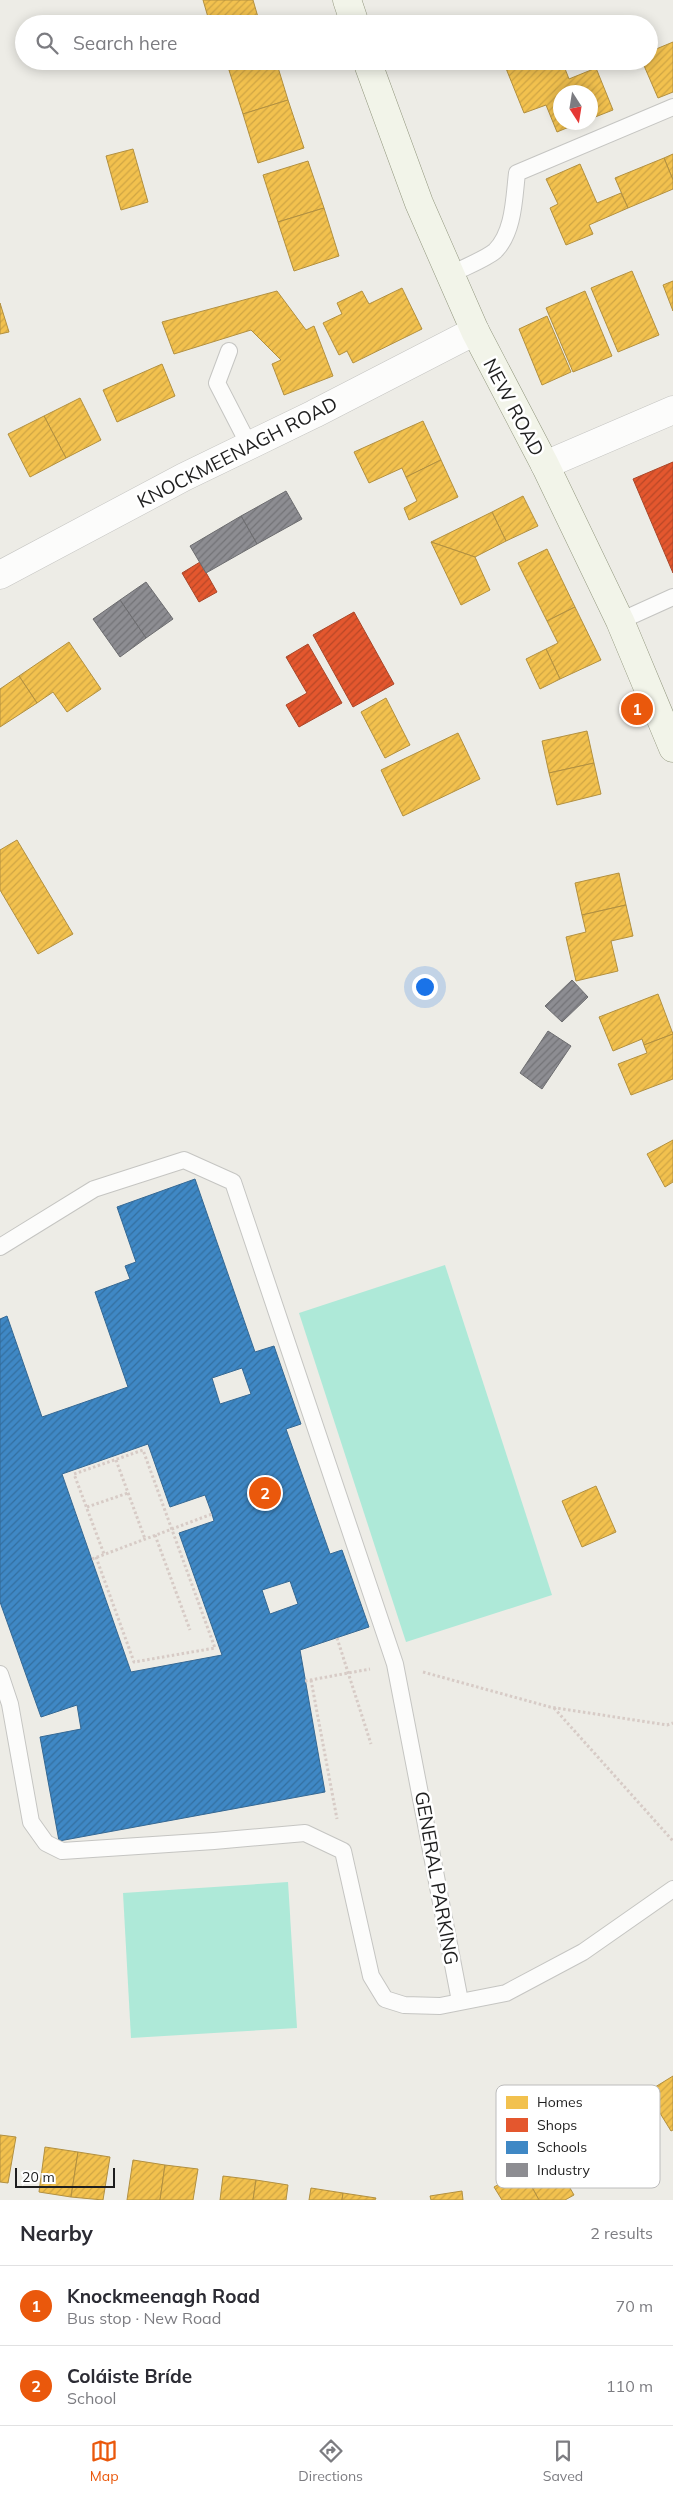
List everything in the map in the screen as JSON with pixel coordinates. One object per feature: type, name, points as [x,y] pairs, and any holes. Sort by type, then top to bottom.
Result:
[{"type":"street","points":[[347,0],[352,15]]},
{"type":"street","name":"NEW ROAD","points":[[370,70],[419,203],[475,331],[545,465],[620,621],[673,748]]},
{"type":"street","name":"KNOCKMEENAGH ROAD","points":[[0,575],[184,477],[475,331]]},
{"type":"street","points":[[545,465],[673,410]]},
{"type":"lane","points":[[450,275],[495,251],[506,235],[512,211],[517,173],[673,107]]},
{"type":"lane","points":[[229,351],[217,383],[249,445]]},
{"type":"lane","points":[[620,621],[673,597]]},
{"type":"lane","name":"GENERAL PARKING","points":[[0,1247],[94,1189],[184,1160],[233,1182],[396,1664],[460,2002]]},
{"type":"lane","points":[[0,1674],[10,1704],[31,1822],[46,1843],[62,1850],[214,1841],[306,1833],[343,1851],[371,1976],[385,1999],[398,2003],[440,2006],[506,1993],[583,1952],[673,1889]]},
{"type":"path","points":[[96,1557],[134,1662],[215,1648],[143,1450],[74,1474],[104,1554]]},
{"type":"path","points":[[116,1460],[145,1539]]},
{"type":"path","points":[[87,1507],[128,1493]]},
{"type":"path","points":[[92,1559],[212,1514]]},
{"type":"path","points":[[155,1535],[190,1630]]},
{"type":"path","points":[[337,1638],[350,1673],[371,1744]]},
{"type":"path","points":[[305,1681],[396,1664],[553,1708],[667,1725],[673,1723]]},
{"type":"path","points":[[311,1680],[343,1851]]},
{"type":"path","points":[[553,1708],[673,1841]]},
{"type":"green space","points":[[445,1265],[552,1595],[406,1642],[299,1313]]},
{"type":"green space","points":[[288,1882],[297,2028],[131,2038],[123,1893]]},
{"type":"building: Homes","points":[[203,0],[253,0],[257,15],[207,15]]},
{"type":"building: Homes","points":[[673,42],[673,92],[658,98],[646,70],[658,70],[658,48]]},
{"type":"building: Homes","points":[[229,70],[279,70],[288,100],[243,114]]},
{"type":"building: Homes","points":[[507,70],[566,70],[569,79],[591,70],[597,70],[613,110],[598,116],[598,85],[553,85],[553,122],[546,105],[524,113]]},
{"type":"building: Homes","points":[[288,100],[304,148],[258,163],[243,114]]},
{"type":"building: Homes","points":[[133,149],[148,202],[121,210],[106,156]]},
{"type":"building: Homes","points":[[673,154],[673,180],[664,158]]},
{"type":"building: Homes","points":[[664,158],[673,180],[673,189],[628,208],[615,178]]},
{"type":"building: Homes","points":[[308,161],[324,208],[278,222],[263,175]]},
{"type":"building: Homes","points":[[580,164],[597,203],[621,193],[628,208],[589,225],[593,234],[566,245],[550,208],[558,204],[546,179]]},
{"type":"building: Homes","points":[[324,208],[339,256],[294,271],[278,222]]},
{"type":"building: Homes","points":[[632,271],[659,335],[618,352],[591,288]]},
{"type":"building: Homes","points":[[673,281],[673,311],[663,285]]},
{"type":"building: Homes","points":[[402,288],[422,329],[353,363],[347,351],[339,355],[323,323],[342,314],[337,303],[362,291],[369,304]]},
{"type":"building: Homes","points":[[277,291],[306,330],[314,326],[333,376],[284,395],[272,364],[281,360],[251,330],[174,354],[162,322]]},
{"type":"building: Homes","points":[[585,291],[612,356],[573,372],[546,308]]},
{"type":"building: Homes","points":[[0,303],[9,332],[0,334]]},
{"type":"building: Homes","points":[[547,316],[571,372],[542,385],[519,329]]},
{"type":"building: Homes","points":[[162,364],[175,396],[117,422],[103,390]]},
{"type":"building: Homes","points":[[80,398],[101,440],[66,458],[44,416]]},
{"type":"building: Homes","points":[[44,416],[66,458],[30,477],[8,434]]},
{"type":"building: Homes","points":[[423,421],[441,460],[406,477],[402,468],[369,483],[354,452]]},
{"type":"building: Homes","points":[[441,460],[458,497],[409,520],[404,508],[417,501],[406,477]]},
{"type":"building: Homes","points":[[523,496],[538,526],[506,541],[492,512]]},
{"type":"building: Homes","points":[[492,512],[506,541],[475,557],[431,542]]},
{"type":"building: Homes","points":[[431,542],[475,557],[490,590],[461,605]]},
{"type":"building: Homes","points":[[547,549],[575,607],[547,621],[518,563]]},
{"type":"building: Homes","points":[[575,607],[601,660],[560,679],[546,649],[558,643],[547,621]]},
{"type":"building: Homes","points":[[69,642],[101,689],[67,712],[53,692],[37,703],[19,676]]},
{"type":"building: Homes","points":[[546,649],[560,679],[540,689],[526,659]]},
{"type":"building: Homes","points":[[19,676],[37,703],[0,727],[0,689]]},
{"type":"building: Homes","points":[[386,698],[410,745],[385,758],[361,712]]},
{"type":"building: Homes","points":[[587,731],[594,763],[549,773],[542,741]]},
{"type":"building: Homes","points":[[458,733],[480,779],[403,816],[381,770]]},
{"type":"building: Homes","points":[[594,763],[601,794],[557,805],[549,773]]},
{"type":"building: Homes","points":[[17,840],[73,934],[38,954],[0,890],[0,850]]},
{"type":"building: Homes","points":[[619,873],[626,905],[582,915],[575,883]]},
{"type":"building: Homes","points":[[626,905],[633,936],[611,941],[618,971],[576,981],[566,937],[586,932],[582,915]]},
{"type":"building: Homes","points":[[658,994],[673,1034],[644,1045],[642,1039],[613,1051],[599,1017]]},
{"type":"building: Homes","points":[[673,1034],[673,1079],[631,1095],[618,1064],[647,1053],[644,1045]]},
{"type":"building: Homes","points":[[673,1140],[673,1182],[665,1187],[647,1154]]},
{"type":"building: Homes","points":[[596,1486],[616,1532],[582,1547],[562,1501]]},
{"type":"building: Homes","points":[[673,2076],[673,2130],[671,2131],[660,2113],[660,2085],[658,2085]]},
{"type":"building: Homes","points":[[0,2135],[16,2137],[8,2183],[0,2182]]},
{"type":"building: Homes","points":[[45,2147],[78,2152],[71,2197],[39,2192]]},
{"type":"building: Homes","points":[[78,2152],[110,2157],[103,2200],[71,2197]]},
{"type":"building: Homes","points":[[133,2160],[165,2165],[160,2200],[127,2200]]},
{"type":"building: Homes","points":[[165,2165],[198,2169],[193,2200],[160,2200]]},
{"type":"building: Homes","points":[[223,2176],[256,2180],[253,2200],[220,2200]]},
{"type":"building: Homes","points":[[256,2180],[288,2185],[286,2200],[253,2200]]},
{"type":"building: Homes","points":[[494,2187],[532,2188],[539,2200],[502,2200]]},
{"type":"building: Homes","points":[[311,2188],[343,2193],[342,2200],[309,2200]]},
{"type":"building: Homes","points":[[532,2188],[570,2188],[574,2195],[565,2200],[539,2200]]},
{"type":"building: Homes","points":[[462,2191],[463,2200],[431,2200],[430,2196]]},
{"type":"building: Homes","points":[[343,2193],[376,2198],[375,2200],[342,2200]]},
{"type":"building: Shops","points":[[673,462],[673,573],[633,479]]},
{"type":"building: Shops","points":[[200,562],[217,592],[199,602],[182,573]]},
{"type":"building: Shops","points":[[354,612],[394,684],[353,707],[313,635]]},
{"type":"building: Shops","points":[[308,644],[342,703],[299,727],[286,705],[307,693],[286,657]]},
{"type":"building: Schools","points":[[195,1179],[255,1352],[274,1346],[301,1424],[286,1429],[330,1554],[342,1550],[369,1627],[300,1650],[325,1792],[59,1841],[40,1737],[81,1729],[77,1705],[41,1717],[0,1602],[0,1319],[7,1316],[42,1417],[128,1387],[95,1292],[130,1279],[125,1266],[136,1262],[117,1207]],"holes":[[[242,1368],[251,1394],[220,1404],[212,1378]],[[148,1444],[170,1507],[205,1495],[214,1521],[179,1533],[222,1655],[131,1672],[62,1474]],[[290,1581],[298,1604],[270,1614],[262,1590]]]},
{"type":"building: Industry","points":[[286,491],[302,519],[257,544],[241,516]]},
{"type":"building: Industry","points":[[241,516],[257,544],[206,573],[190,546]]},
{"type":"building: Industry","points":[[146,582],[173,619],[146,638],[120,600]]},
{"type":"building: Industry","points":[[120,600],[146,638],[120,657],[93,619]]},
{"type":"building: Industry","points":[[572,980],[588,997],[562,1022],[545,1006]]},
{"type":"building: Industry","points":[[548,1031],[571,1046],[542,1089],[520,1073]]},
{"type":"place","name":"Knockmeenagh Road","points":[[637,709]]},
{"type":"place","name":"Coláiste Bríde","points":[[265,1493]]}]
